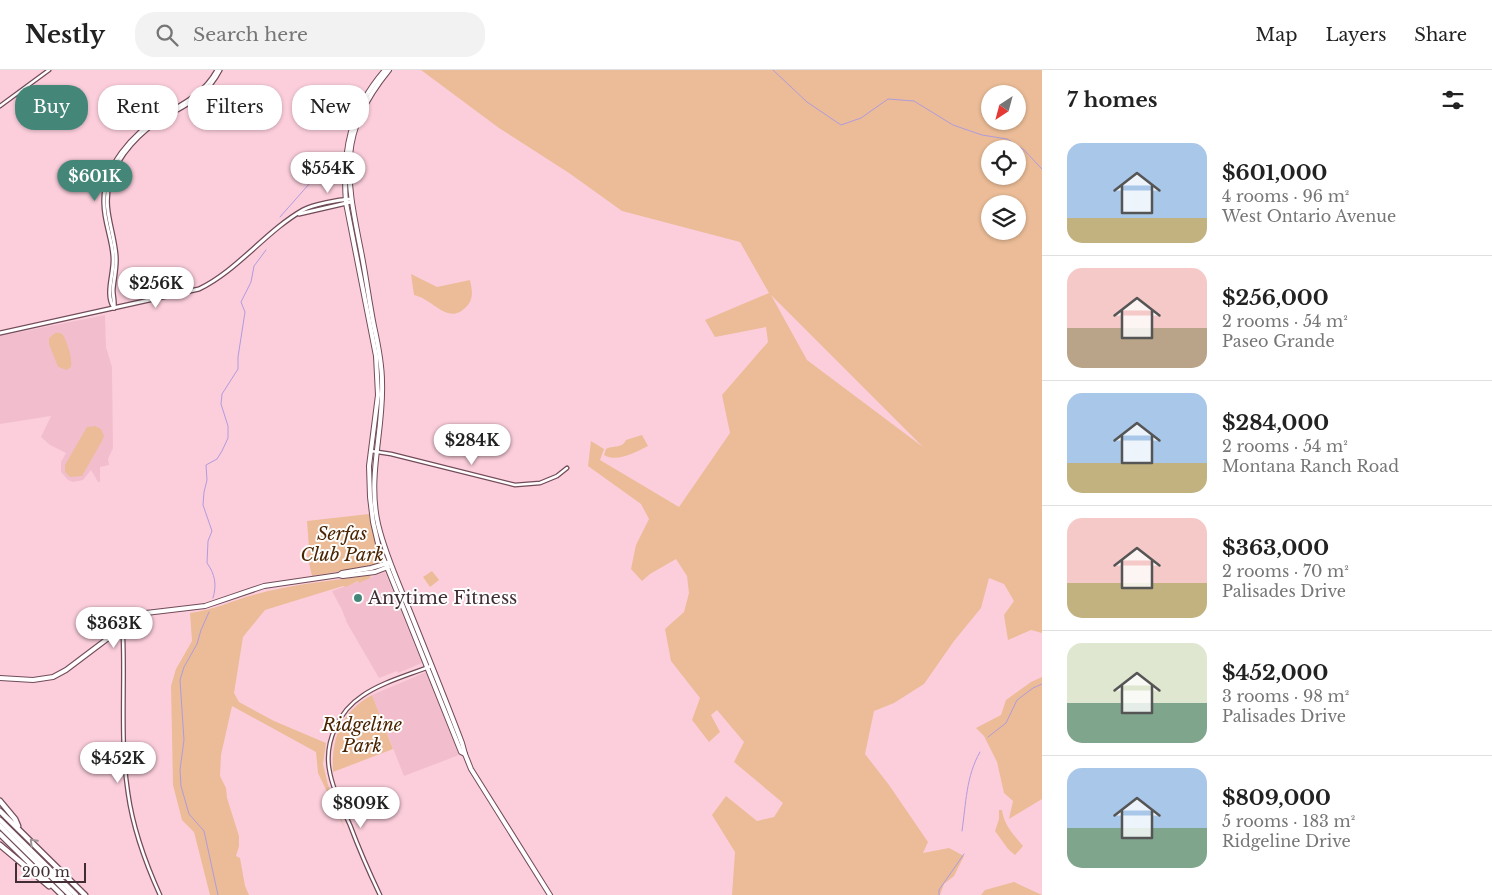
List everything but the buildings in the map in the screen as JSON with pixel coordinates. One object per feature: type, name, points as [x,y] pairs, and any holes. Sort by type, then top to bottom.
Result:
[{"type":"highway","points":[[0,801],[15,819],[19,829]]},
{"type":"highway","points":[[0,810],[85,895]]},
{"type":"highway","points":[[0,820],[76,895]]},
{"type":"highway","points":[[0,826],[70,895]]},
{"type":"highway","points":[[0,834],[61,895]]},
{"type":"highway","points":[[0,845],[61,895]]},
{"type":"main road","points":[[114,308],[113,289],[116,255],[104,203],[109,175],[118,157],[143,129],[192,99],[205,87],[218,70]]},
{"type":"main road","points":[[373,451],[382,407],[380,352],[344,177],[347,144],[353,123],[367,92],[385,70]]},
{"type":"main road","points":[[389,70],[362,111],[354,134],[349,159],[348,180],[357,258],[378,371],[373,451],[375,511],[388,565],[448,706],[476,779],[550,895]]},
{"type":"main road","points":[[0,333],[193,292],[207,285],[277,228],[298,214],[309,208],[349,201]]},
{"type":"main road","points":[[357,258],[360,259],[363,276],[368,287]]},
{"type":"main road","points":[[0,678],[34,680],[53,676],[66,670],[119,629],[146,613],[205,606],[264,586],[340,575],[342,573],[388,565]]},
{"type":"main road","points":[[430,666],[442,704],[462,752],[465,754]]},
{"type":"main road","points":[[442,704],[448,706]]},
{"type":"main road","points":[[456,738],[462,743]]},
{"type":"street","points":[[0,106],[49,70]]},
{"type":"street","points":[[373,451],[522,486],[540,483],[557,476],[567,468]]},
{"type":"street","points":[[119,629],[123,637],[124,751],[128,792],[137,836],[160,895]]},
{"type":"street","points":[[380,895],[333,785],[328,760],[330,743],[334,730],[341,718],[356,700],[376,688],[430,666]]},
{"type":"shaded area","points":[[105,315],[106,347],[112,367],[113,448],[108,459],[109,465],[100,467],[100,482],[98,482],[91,470],[83,480],[73,482],[68,480],[61,472],[61,462],[66,453],[50,445],[41,437],[51,416],[0,424],[0,336]]},
{"type":"shaded area","points":[[385,572],[422,663],[398,673],[397,671],[379,678],[347,623],[332,591]]},
{"type":"shaded area","points":[[426,672],[459,755],[404,776],[372,695]]},
{"type":"green space","points":[[421,70],[1042,70],[1042,633],[1031,630],[1008,640],[1004,615],[1014,601],[1004,584],[989,578],[981,608],[954,641],[924,684],[894,703],[874,711],[865,754],[928,842],[923,853],[949,848],[964,856],[954,876],[944,884],[940,895],[732,895],[735,852],[712,815],[726,796],[757,821],[774,817],[783,803],[734,762],[744,742],[717,710],[711,715],[720,732],[709,742],[692,720],[700,698],[671,661],[665,629],[684,612],[689,593],[687,576],[676,559],[650,574],[642,581],[631,569],[636,545],[649,519],[641,504],[588,466],[591,441],[604,449],[600,460],[679,507],[730,433],[722,395],[768,342],[766,327],[715,337],[705,320],[769,293],[740,242],[622,211],[569,173],[499,128]],"holes":[[[771,295],[923,447],[807,360]]]},
{"type":"green space","points":[[411,274],[437,287],[470,280],[471,300],[460,312],[454,314],[447,313],[421,297],[414,295]]},
{"type":"green space","points":[[55,333],[63,335],[68,346],[71,367],[67,370],[58,367],[49,344],[49,338]]},
{"type":"green space","points":[[95,426],[101,429],[104,436],[102,441],[82,476],[70,477],[65,472],[65,465],[87,427]]},
{"type":"green space","points":[[642,435],[648,446],[632,454],[620,457],[615,458],[604,455],[606,449],[620,446],[626,440]]},
{"type":"green space","name":"Serfas Club Park","points":[[369,514],[381,563],[312,576],[307,555],[309,549],[307,521]]},
{"type":"green space","points":[[432,571],[439,580],[430,587],[423,577]]},
{"type":"green space","points":[[371,575],[370,578],[359,583],[358,581],[346,587],[343,586],[265,610],[243,637],[234,693],[239,702],[274,721],[326,743],[323,764],[328,785],[345,829],[318,773],[316,752],[232,706],[221,755],[220,776],[226,788],[227,798],[239,836],[236,856],[240,858],[245,886],[249,895],[210,895],[194,832],[182,820],[173,785],[171,686],[176,669],[192,641],[190,613],[207,610],[282,588]]},
{"type":"green space","points":[[1042,677],[1042,799],[1009,819],[1013,801],[1004,793],[997,762],[984,736],[976,728],[1001,715],[1006,700],[1031,682]]},
{"type":"green space","name":"Ridgeline Park","points":[[372,695],[393,749],[333,772],[334,748],[340,727],[353,709]]},
{"type":"green space","points":[[999,810],[1002,810],[1007,825],[1023,846],[1015,855],[1008,849],[995,831],[999,819]]},
{"type":"green space","points":[[1014,882],[1042,895],[981,895],[985,890]]},
{"type":"waterway","points":[[773,70],[807,102],[841,125],[861,118],[888,99],[914,101],[953,125],[982,135],[1007,139],[1024,150],[1042,169]]},
{"type":"waterway","points":[[280,217],[310,183],[331,163]]},
{"type":"waterway","points":[[213,598],[214,580],[212,571],[207,563],[208,541],[212,531],[203,505],[207,480],[206,465],[217,459],[228,438],[228,426],[221,404],[222,394],[238,369],[245,312],[241,302],[251,282],[254,266],[266,250]]},
{"type":"waterway","points":[[209,612],[197,644],[184,667],[180,680],[184,740],[180,770],[181,786],[189,814],[204,831],[218,895]]},
{"type":"waterway","points":[[988,737],[1006,723],[1017,700],[1042,684]]},
{"type":"waterway","points":[[962,831],[969,780],[980,752]]},
{"type":"waterway","points":[[939,895],[939,890],[964,854]]},
{"type":"place","name":"Anytime Fitness","points":[[358,598]]}]
